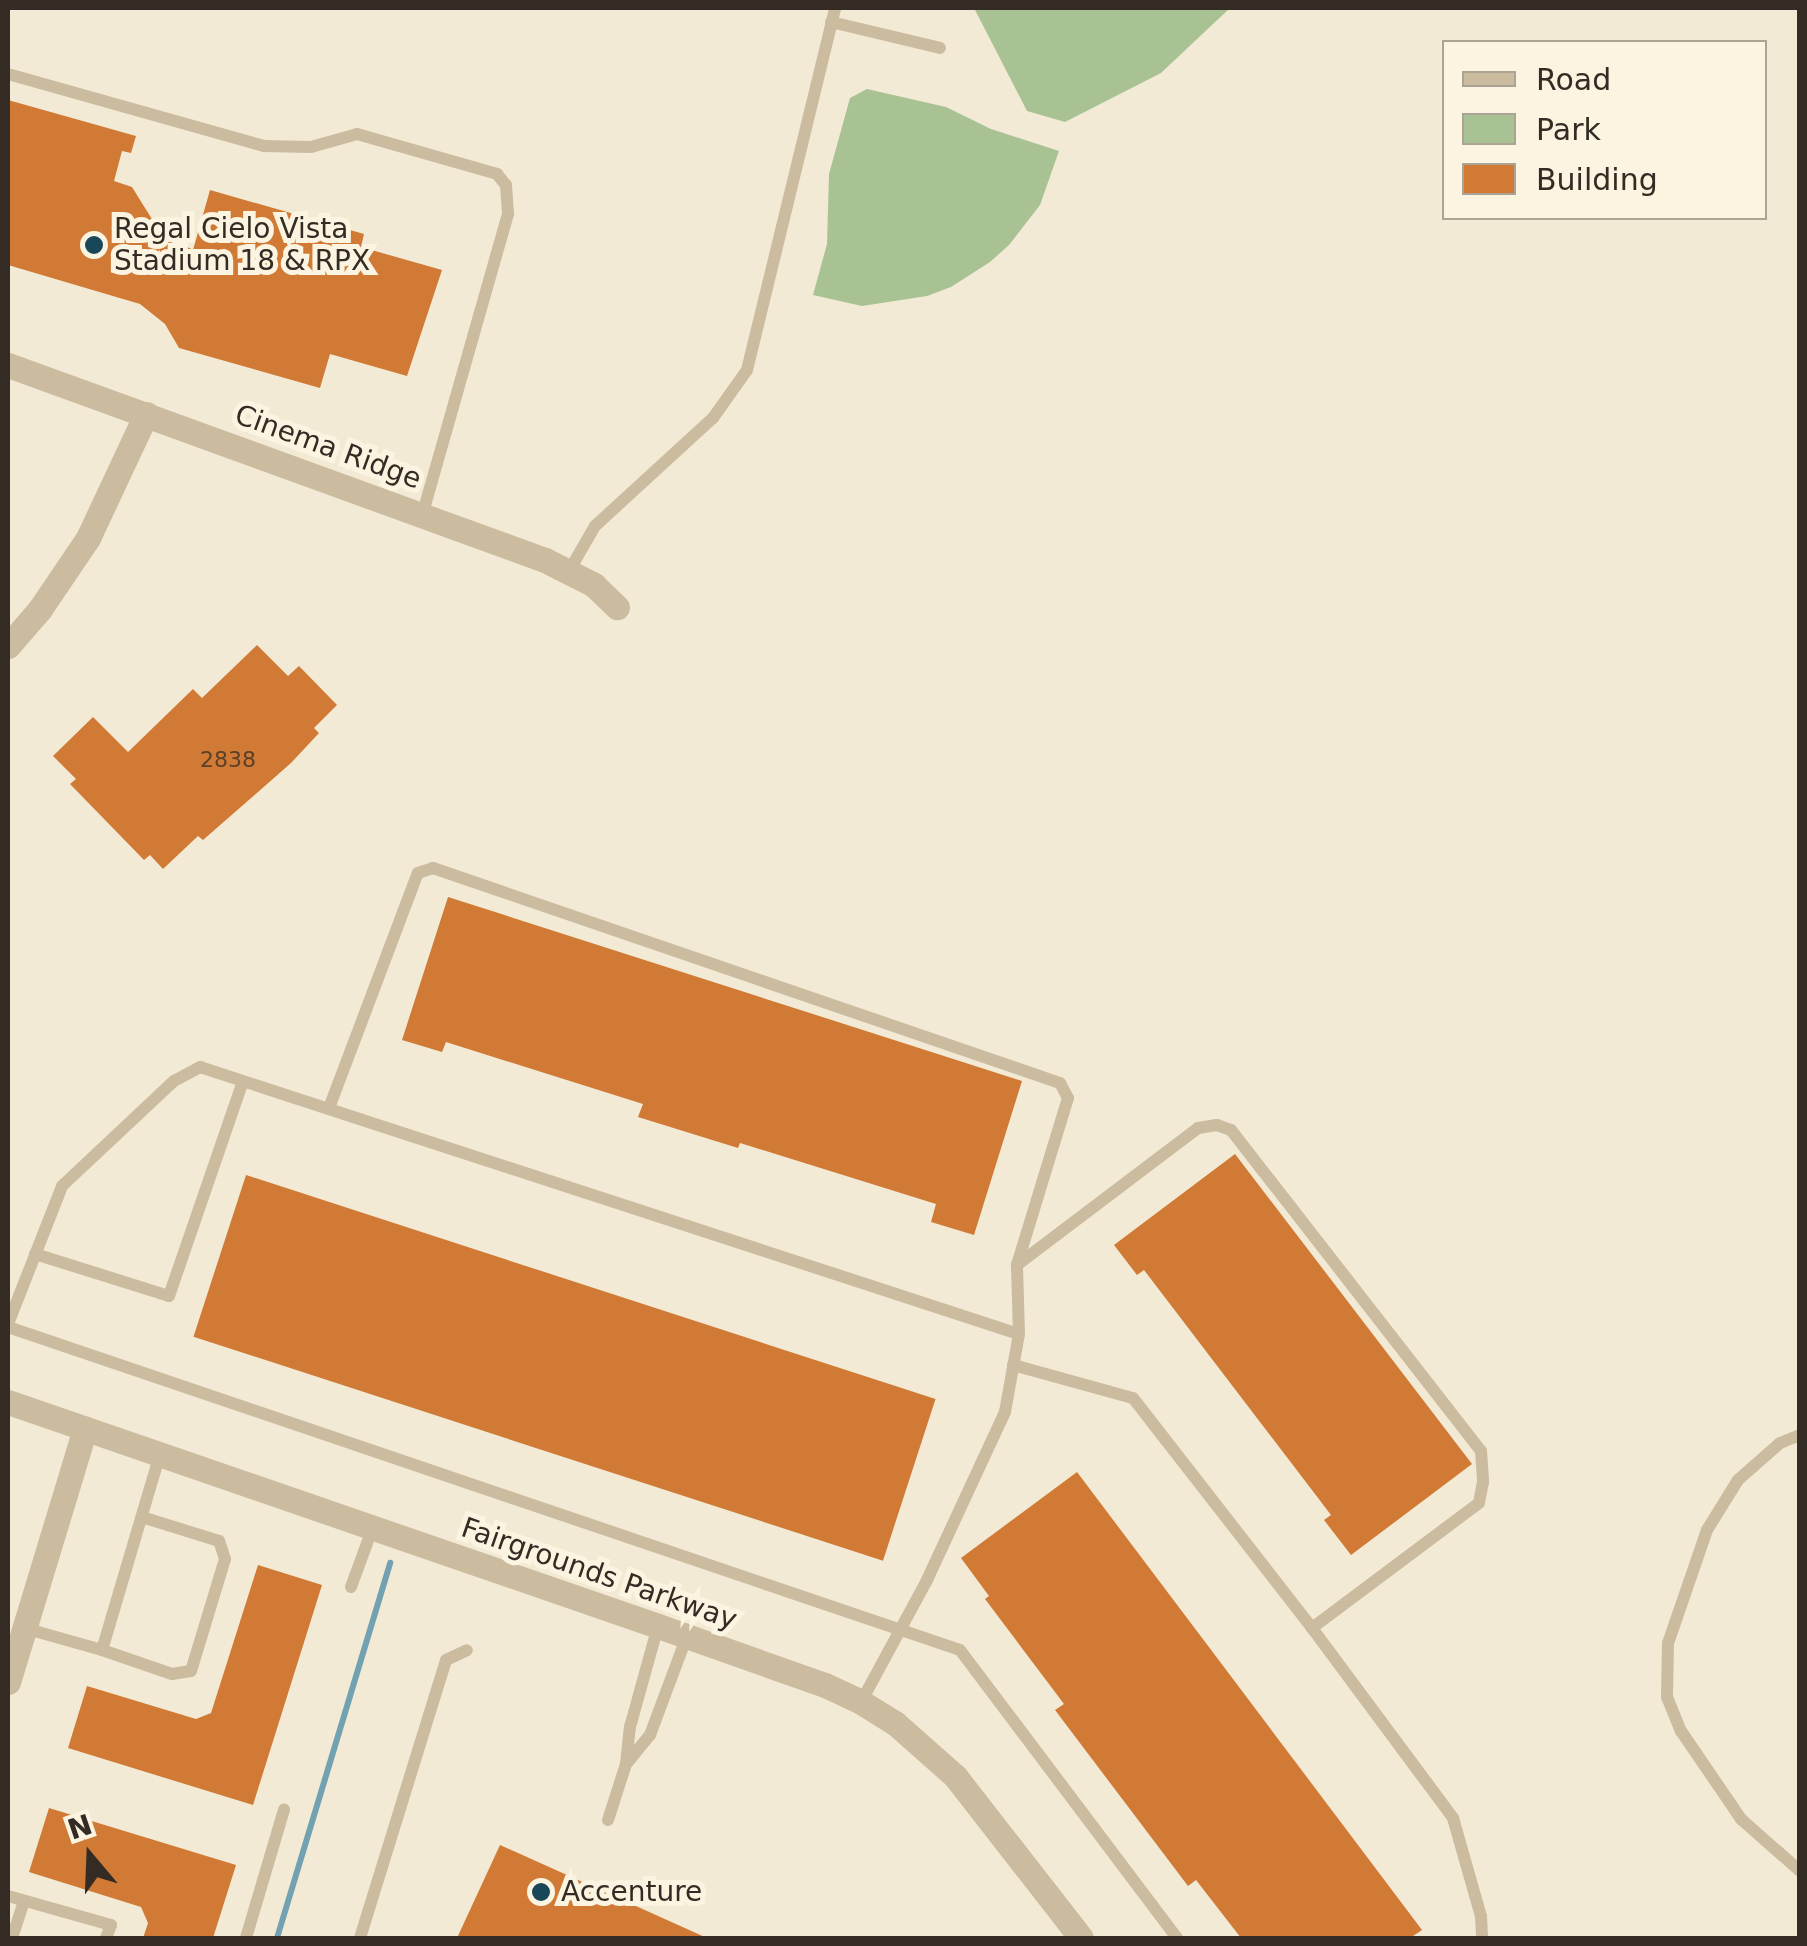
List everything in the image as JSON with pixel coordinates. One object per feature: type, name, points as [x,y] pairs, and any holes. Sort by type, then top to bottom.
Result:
[{"type":"street","name":"Cinema Ridge","points":[[8,365],[424,513],[569,570],[594,585],[617,607]]},
{"type":"street","points":[[8,646],[40,610],[88,538],[146,414]]},
{"type":"street","name":"Fairgrounds Parkway","points":[[8,1402],[687,1636],[860,1702],[905,1732],[955,1776],[1081,1938]]},
{"type":"street","points":[[8,1682],[17,1635],[85,1428]]},
{"type":"lane","points":[[569,570],[595,526],[713,418],[747,370],[835,8]]},
{"type":"lane","points":[[831,22],[940,48]]},
{"type":"lane","points":[[8,74],[264,146],[311,147],[356,134],[497,174],[506,186],[508,214],[424,513]]},
{"type":"lane","points":[[329,1108],[418,874],[433,868],[1060,1083],[1068,1098],[1017,1265],[1019,1334],[1006,1412],[900,1631],[860,1702]]},
{"type":"lane","points":[[1019,1334],[200,1066],[174,1080],[62,1186],[8,1326],[960,1650],[1177,1938]]},
{"type":"lane","points":[[35,1254],[169,1296],[244,1081]]},
{"type":"lane","points":[[1017,1265],[1198,1128],[1217,1125],[1231,1130],[1480,1451],[1483,1482],[1479,1503],[1312,1628]]},
{"type":"lane","points":[[1014,1365],[1134,1398],[1454,1818],[1482,1916],[1482,1938]]},
{"type":"lane","points":[[1800,1435],[1780,1443],[1738,1480],[1707,1530],[1668,1644],[1667,1697],[1680,1731],[1740,1819],[1800,1871]]},
{"type":"lane","points":[[102,1650],[160,1454]]},
{"type":"lane","points":[[17,1635],[102,1650],[172,1674],[191,1671],[225,1559],[218,1542],[142,1518]]},
{"type":"lane","points":[[351,1587],[374,1528]]},
{"type":"lane","points":[[608,1820],[626,1764],[630,1727],[658,1626]]},
{"type":"lane","points":[[626,1764],[650,1736],[687,1636]]},
{"type":"lane","points":[[360,1938],[446,1660],[467,1650]]},
{"type":"lane","points":[[246,1938],[284,1810]]},
{"type":"lane","points":[[8,1896],[110,1925],[106,1938]]},
{"type":"lane","points":[[12,1938],[24,1901]]},
{"type":"green space","points":[[974,8],[1230,8],[1161,73],[1065,122],[1027,111]]},
{"type":"green space","points":[[867,89],[946,107],[991,129],[1059,151],[1040,205],[1009,245],[990,262],[951,287],[927,296],[862,306],[813,295],[827,244],[829,174],[850,98]]},
{"type":"building","name":"Regal Cielo Vista Stadium 18 & RPX","points":[[8,100],[136,136],[131,153],[122,151],[114,181],[132,187],[160,232],[193,250],[210,190],[364,234],[361,247],[442,270],[407,376],[330,354],[320,388],[179,348],[165,324],[140,304],[8,265]]},
{"type":"building","points":[[257,645],[288,676],[299,666],[337,705],[314,728],[319,733],[291,763],[203,840],[198,836],[163,869],[150,855],[144,860],[70,784],[76,779],[53,756],[93,717],[128,752],[193,689],[202,698]]},
{"type":"building","points":[[448,897],[1022,1081],[974,1235],[931,1222],[936,1204],[740,1143],[738,1148],[638,1117],[643,1104],[446,1042],[442,1052],[402,1040]]},
{"type":"building","points":[[1235,1154],[1472,1464],[1351,1555],[1324,1520],[1331,1515],[1144,1270],[1137,1275],[1114,1245]]},
{"type":"building","points":[[246,1175],[936,1399],[883,1561],[193,1337]]},
{"type":"building","points":[[1077,1472],[1422,1930],[1410,1938],[1241,1938],[1196,1880],[1188,1886],[1055,1710],[1064,1704],[985,1599],[989,1596],[961,1558]]},
{"type":"building","points":[[258,1565],[322,1585],[253,1805],[68,1748],[87,1686],[196,1719],[211,1713]]},
{"type":"building","points":[[49,1808],[236,1865],[213,1938],[143,1938],[148,1923],[141,1907],[29,1872]]},
{"type":"building","name":"Accenture","points":[[500,1845],[707,1938],[457,1938]]},
{"type":"waterway","points":[[277,1938],[390,1563]]},
{"type":"place","name":"Regal Cielo Vista Stadium 18 & RPX","points":[[94,245]]},
{"type":"place","name":"Accenture","points":[[541,1892]]}]
